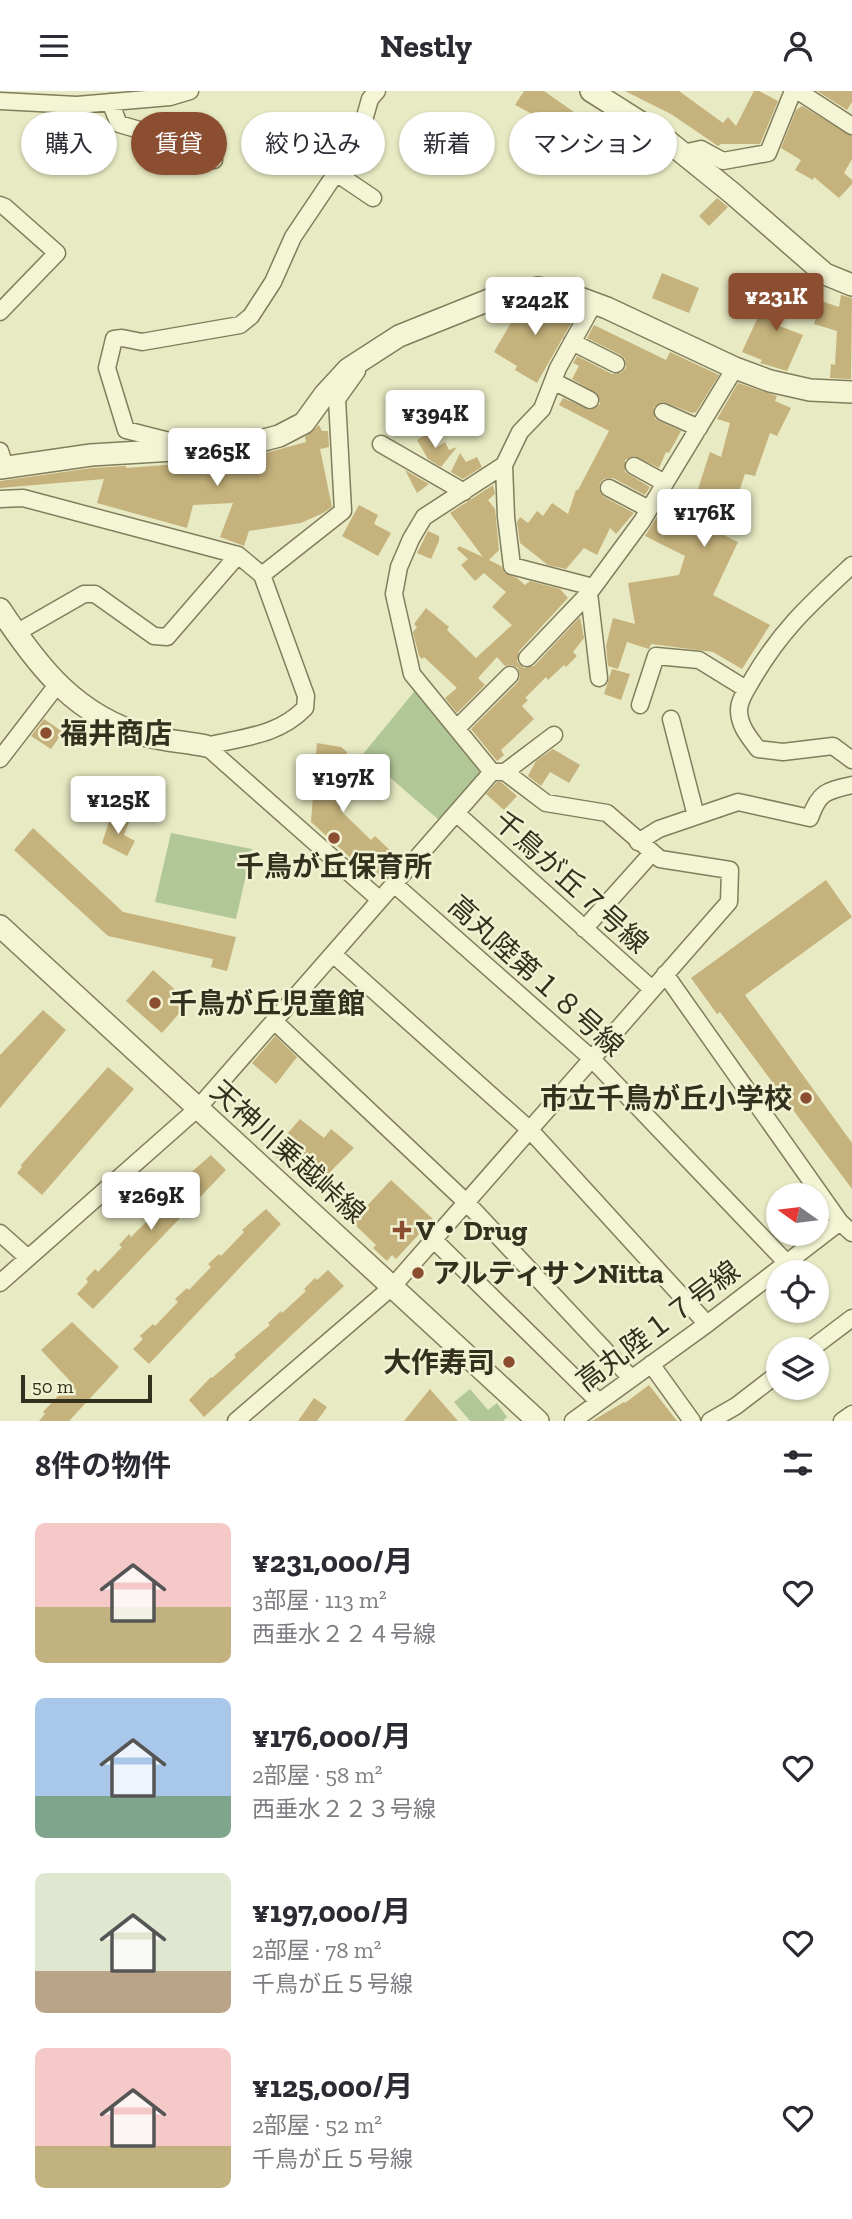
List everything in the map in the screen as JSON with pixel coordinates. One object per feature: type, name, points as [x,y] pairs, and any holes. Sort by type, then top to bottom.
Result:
[{"type":"street","points":[[0,101],[77,105],[110,102],[130,95],[170,97],[190,91]]},
{"type":"street","points":[[366,112],[370,99],[377,91]]},
{"type":"street","points":[[591,91],[659,134],[825,274],[852,285]]},
{"type":"street","points":[[683,153],[701,149],[723,162],[768,153],[796,91],[852,126]]},
{"type":"street","points":[[110,102],[119,124],[131,126]]},
{"type":"street","points":[[198,448],[126,430],[107,369],[114,339],[142,342],[240,325],[251,316],[273,282],[293,237],[335,175]]},
{"type":"street","points":[[339,175],[373,198]]},
{"type":"street","points":[[0,205],[57,253],[0,312]]},
{"type":"street","points":[[2,462],[241,446],[279,436],[304,423],[348,369],[398,336],[499,296],[538,288],[569,294],[594,303],[769,381],[810,390],[852,392]]},
{"type":"street","points":[[591,590],[512,566],[506,517],[504,465],[520,432],[542,409],[572,342],[594,303]]},
{"type":"street","points":[[572,342],[616,365]]},
{"type":"street","points":[[262,575],[342,511],[337,399],[370,353]]},
{"type":"street","points":[[527,658],[591,590],[649,509],[735,368]]},
{"type":"street","points":[[553,381],[590,400]]},
{"type":"street","points":[[663,412],[699,428]]},
{"type":"street","points":[[381,444],[464,492]]},
{"type":"street","points":[[236,1421],[393,1286],[729,902],[730,870],[660,859],[607,813],[546,803],[498,772],[412,674],[394,594],[399,567],[411,539],[424,517],[504,465]]},
{"type":"street","points":[[634,467],[665,483]]},
{"type":"street","points":[[609,488],[649,509]]},
{"type":"street","points":[[0,499],[23,498],[238,555],[262,575],[306,696],[305,708],[292,722],[278,729],[206,746],[149,736],[111,722],[57,685],[0,609]]},
{"type":"street","points":[[16,633],[84,594],[95,594],[154,636],[167,637],[238,555]]},
{"type":"street","points":[[852,565],[799,614],[770,649],[746,689],[739,708],[741,726],[758,749],[783,751],[833,746],[852,760]]},
{"type":"street","points":[[591,590],[599,678]]},
{"type":"street","points":[[640,705],[656,656],[699,660],[746,689]]},
{"type":"street","points":[[457,728],[510,675]]},
{"type":"street","points":[[0,759],[57,685]]},
{"type":"street","points":[[671,719],[696,816]]},
{"type":"street","points":[[0,1283],[198,1108],[456,813],[498,772],[554,734]]},
{"type":"street","points":[[206,746],[380,900]]},
{"type":"street","points":[[638,842],[659,829],[738,802],[810,818],[816,800],[829,790],[852,785]]},
{"type":"street","name":"千鳥が丘７号線","points":[[456,813],[652,989]]},
{"type":"street","points":[[584,929],[652,853]]},
{"type":"street","name":"高丸陸第１８号線","points":[[394,884],[591,1058],[784,1260]]},
{"type":"street","name":"天神川乗越峠線","points":[[0,926],[538,1421]]},
{"type":"street","points":[[333,954],[530,1130],[707,1324]]},
{"type":"street","points":[[666,974],[846,1227]]},
{"type":"street","points":[[274,1021],[467,1203],[631,1378]]},
{"type":"street","name":"高丸陸１７号線","points":[[789,1260],[846,1227]]},
{"type":"street","points":[[0,1233],[28,1258]]},
{"type":"street","points":[[434,1240],[599,1402]]},
{"type":"street","name":"高丸陸１７号線","points":[[573,1421],[766,1278]]},
{"type":"street","points":[[827,1337],[852,1318]]},
{"type":"street","points":[[651,1364],[692,1421]]},
{"type":"street","points":[[710,1421],[736,1406],[766,1383]]},
{"type":"street","points":[[842,1421],[852,1413]]},
{"type":"green space","points":[[418,687],[480,767],[478,778],[440,821],[363,754]]},
{"type":"green space","points":[[171,833],[252,849],[236,919],[155,902]]},
{"type":"green space","points":[[470,1389],[488,1410],[497,1403],[507,1417],[503,1421],[470,1421],[454,1402]]},
{"type":"building","points":[[524,91],[544,91],[574,112],[528,112],[515,105]]},
{"type":"building","points":[[625,91],[679,91],[723,123],[728,117],[736,126],[754,91],[778,101],[760,144],[718,146],[677,118],[677,112],[667,112]]},
{"type":"building","points":[[817,91],[852,91],[852,102],[847,110]]},
{"type":"building","points":[[802,106],[852,136],[852,159],[844,173],[852,180],[852,184],[839,198],[814,177],[813,180],[795,170],[801,160],[781,148],[796,110]]},
{"type":"building","points":[[717,198],[728,207],[709,226],[699,216]]},
{"type":"building","points":[[662,273],[699,288],[689,313],[652,298]]},
{"type":"building","points":[[798,282],[808,293],[774,324],[803,335],[787,371],[760,363],[762,360],[742,352],[758,317]]},
{"type":"building","points":[[841,295],[852,298],[851,379],[830,378],[831,364],[835,365],[837,331],[814,324],[821,301],[839,307]]},
{"type":"building","points":[[538,301],[555,308],[557,305],[578,311],[537,383],[515,370],[517,366],[494,352],[521,305]]},
{"type":"building","points":[[594,325],[666,360],[670,352],[719,375],[696,412],[692,413],[663,402],[654,407],[655,419],[681,431],[669,453],[666,452],[659,468],[634,456],[625,460],[625,472],[650,487],[645,495],[613,478],[604,479],[600,483],[599,489],[604,497],[634,513],[616,534],[610,528],[597,555],[584,548],[566,569],[548,565],[520,543],[517,522],[520,517],[528,523],[537,511],[543,516],[552,503],[568,514],[576,490],[609,431],[559,405],[563,398],[590,410],[600,404],[598,394],[572,379],[579,366],[573,363],[577,356],[612,374],[621,373],[626,368],[625,359],[621,355],[587,338]]},
{"type":"building","points":[[738,383],[777,396],[775,401],[791,408],[777,436],[770,433],[755,476],[745,474],[724,535],[738,542],[713,595],[770,625],[742,669],[713,652],[651,644],[649,649],[627,642],[618,669],[608,666],[606,646],[613,618],[635,624],[628,583],[679,575],[685,556],[645,536],[663,507],[682,515],[689,490],[697,492],[710,452],[721,457],[730,423],[717,419]]},
{"type":"building","points":[[319,425],[322,431],[328,431],[329,447],[320,449],[332,507],[301,523],[249,531],[244,546],[220,537],[233,503],[193,505],[187,528],[97,503],[104,479],[0,488],[0,481],[92,468],[244,459],[306,442],[305,437]]},
{"type":"building","points":[[429,433],[437,447],[445,442],[449,450],[457,447],[441,467],[428,459],[417,440]]},
{"type":"building","points":[[460,453],[466,462],[477,457],[482,467],[463,479],[451,472]]},
{"type":"building","points":[[405,470],[429,484],[417,493]]},
{"type":"building","points":[[493,485],[495,494],[488,500],[495,509],[499,550],[489,560],[525,585],[530,581],[560,589],[568,598],[519,651],[517,662],[524,668],[534,666],[580,617],[584,638],[573,652],[577,656],[548,680],[546,677],[525,698],[528,700],[522,706],[534,719],[501,750],[504,755],[497,761],[471,729],[518,682],[518,668],[505,666],[497,657],[478,678],[485,685],[457,713],[445,698],[457,688],[424,657],[422,659],[419,656],[413,632],[417,627],[414,624],[426,608],[449,627],[447,630],[476,658],[512,625],[492,607],[506,592],[484,573],[475,581],[461,565],[468,559],[457,549],[459,546],[483,557],[450,513]]},
{"type":"building","points":[[359,505],[378,515],[374,524],[391,533],[378,556],[342,536]]},
{"type":"building","points":[[428,531],[439,536],[431,559],[417,553]]},
{"type":"building","points":[[612,669],[630,674],[621,700],[604,694]]},
{"type":"building","name":"福井商店","points":[[44,719],[63,732],[51,749],[31,736]]},
{"type":"building","points":[[317,743],[341,747],[347,752],[340,810],[371,840],[375,836],[395,855],[375,880],[311,822]]},
{"type":"building","points":[[553,749],[580,765],[569,783],[550,772],[541,786],[528,776],[536,761]]},
{"type":"building","points":[[497,782],[501,782],[517,796],[504,810],[486,794]]},
{"type":"building","points":[[111,816],[129,822],[124,835],[135,841],[127,856],[102,843]]},
{"type":"building","points":[[33,828],[123,912],[236,937],[227,971],[211,967],[213,959],[108,936],[14,850]]},
{"type":"building","points":[[826,880],[852,917],[745,995],[852,1143],[852,1189],[720,1012],[717,1014],[691,978]]},
{"type":"building","points":[[153,970],[189,1002],[162,1033],[126,1001]]},
{"type":"building","points":[[43,1010],[66,1030],[0,1108],[0,1055]]},
{"type":"building","points":[[275,1036],[297,1057],[276,1084],[252,1063]]},
{"type":"building","points":[[108,1067],[134,1089],[42,1195],[17,1173],[21,1165]]},
{"type":"building","points":[[300,1119],[324,1138],[331,1129],[354,1148],[321,1181],[298,1161],[291,1169],[271,1153]]},
{"type":"building","points":[[211,1155],[226,1170],[93,1309],[77,1294],[88,1282],[86,1279],[95,1269],[98,1272],[122,1247],[119,1245],[129,1234],[131,1237],[155,1213],[152,1210],[163,1200],[165,1202],[188,1175]]},
{"type":"building","points":[[391,1180],[433,1219],[396,1259],[392,1255],[387,1261],[373,1248],[376,1245],[352,1222]]},
{"type":"building","points":[[266,1209],[281,1224],[149,1364],[133,1349],[143,1339],[140,1336],[153,1324],[155,1326],[178,1302],[175,1299],[187,1288],[189,1290],[211,1267],[208,1264],[219,1254],[221,1256],[244,1232],[242,1230]]},
{"type":"building","points":[[328,1270],[344,1286],[204,1417],[189,1400],[211,1377],[236,1357],[234,1355],[270,1325],[268,1323],[306,1291],[304,1289],[315,1278],[317,1280]]},
{"type":"building","points":[[72,1322],[119,1367],[69,1421],[39,1421],[45,1414],[43,1412],[71,1382],[41,1350]]},
{"type":"building","points":[[649,1385],[677,1421],[592,1421],[625,1403]]},
{"type":"building","points":[[430,1389],[458,1421],[404,1421]]},
{"type":"building","points":[[314,1398],[327,1407],[317,1421],[298,1421]]},
{"type":"place","name":"福井商店","points":[[46,733]]},
{"type":"place","name":"千鳥が丘保育所","points":[[334,838]]},
{"type":"place","name":"千鳥が丘児童館","points":[[155,1003]]},
{"type":"place","name":"市立千鳥が丘小学校","points":[[806,1098]]},
{"type":"place","name":"V・Drug","points":[[402,1230]]},
{"type":"place","name":"アルティサンNitta","points":[[418,1273]]},
{"type":"place","name":"大作寿司","points":[[509,1362]]}]
